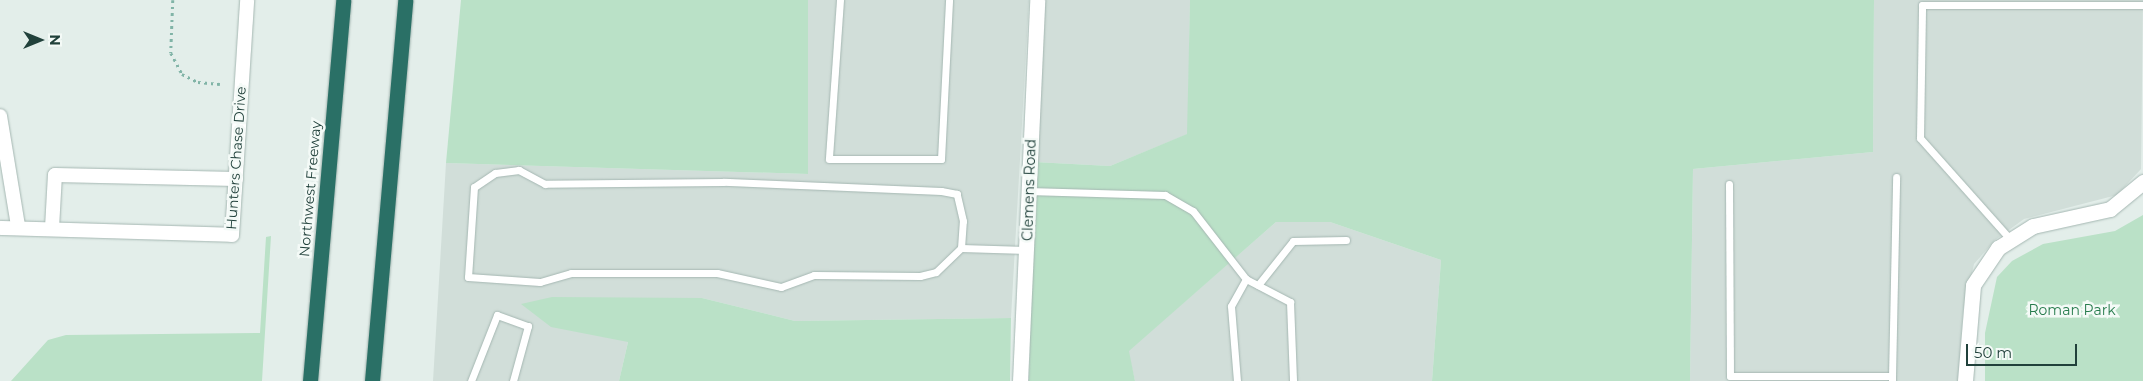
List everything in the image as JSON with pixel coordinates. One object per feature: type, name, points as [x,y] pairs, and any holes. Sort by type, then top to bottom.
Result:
[{"type":"highway","name":"Northwest Freeway","points":[[310,381],[343,0]]},
{"type":"highway","points":[[372,381],[404,0]]},
{"type":"street","name":"Hunters Chase Drive","points":[[0,228],[18,226],[232,235],[247,0]]},
{"type":"street","name":"Clemens Road","points":[[1020,381],[1037,0]]},
{"type":"street","points":[[0,116],[18,226]]},
{"type":"street","points":[[52,228],[55,175],[236,179]]},
{"type":"street","points":[[1966,381],[1973,285],[1983,266],[2010,239],[2033,226],[2110,209],[2143,182]]},
{"type":"lane","points":[[840,0],[829,159],[941,159],[949,0]]},
{"type":"lane","points":[[2010,239],[1920,138],[1922,5],[2143,5]]},
{"type":"lane","points":[[961,248],[963,220],[957,194],[941,191],[733,182],[545,184],[519,170],[495,173],[474,187],[468,277],[540,282],[571,273],[717,273],[781,286],[814,275],[920,276],[936,272],[961,248],[1026,250]]},
{"type":"lane","points":[[1728,184],[1730,376],[1892,378],[1896,177]]},
{"type":"lane","points":[[1028,191],[1165,194],[1193,211],[1246,279],[1290,302],[1293,381]]},
{"type":"lane","points":[[1258,286],[1293,241],[1346,240]]},
{"type":"lane","points":[[1237,381],[1231,306],[1246,279]]},
{"type":"lane","points":[[471,381],[497,316],[528,326],[513,381]]},
{"type":"path","points":[[173,0],[171,53],[182,74],[198,82],[220,84]]},
{"type":"shaded area","points":[[808,0],[1029,0],[1011,318],[795,321],[702,298],[638,298],[619,381],[433,381],[446,163],[808,174]]},
{"type":"shaded area","points":[[1043,0],[1190,0],[1188,134],[1110,166],[1034,162]]},
{"type":"shaded area","points":[[1874,0],[2143,0],[2141,169],[2117,195],[2024,219],[1995,240],[1974,264],[1963,311],[1958,381],[1690,381],[1693,169],[1873,152]]},
{"type":"shaded area","points":[[1276,222],[1330,222],[1441,260],[1432,381],[1135,381],[1128,351]]},
{"type":"green space","points":[[461,0],[808,0],[808,174],[446,163]]},
{"type":"green space","points":[[1190,0],[1874,0],[1873,152],[1693,169],[1690,381],[1432,381],[1441,260],[1330,222],[1276,222],[1129,351],[1135,381],[1029,381],[1034,162],[1110,166],[1187,134]]},
{"type":"green space","name":"Roman Park","points":[[2143,215],[2143,381],[1985,381],[1985,333],[1997,277],[2012,261],[2043,244],[2115,231]]},
{"type":"green space","points":[[271,236],[262,381],[11,381],[48,340],[66,335],[260,333],[266,237]]},
{"type":"green space","points":[[552,297],[702,298],[795,321],[1011,318],[1010,381],[619,381],[628,342],[551,327],[521,304]]}]
